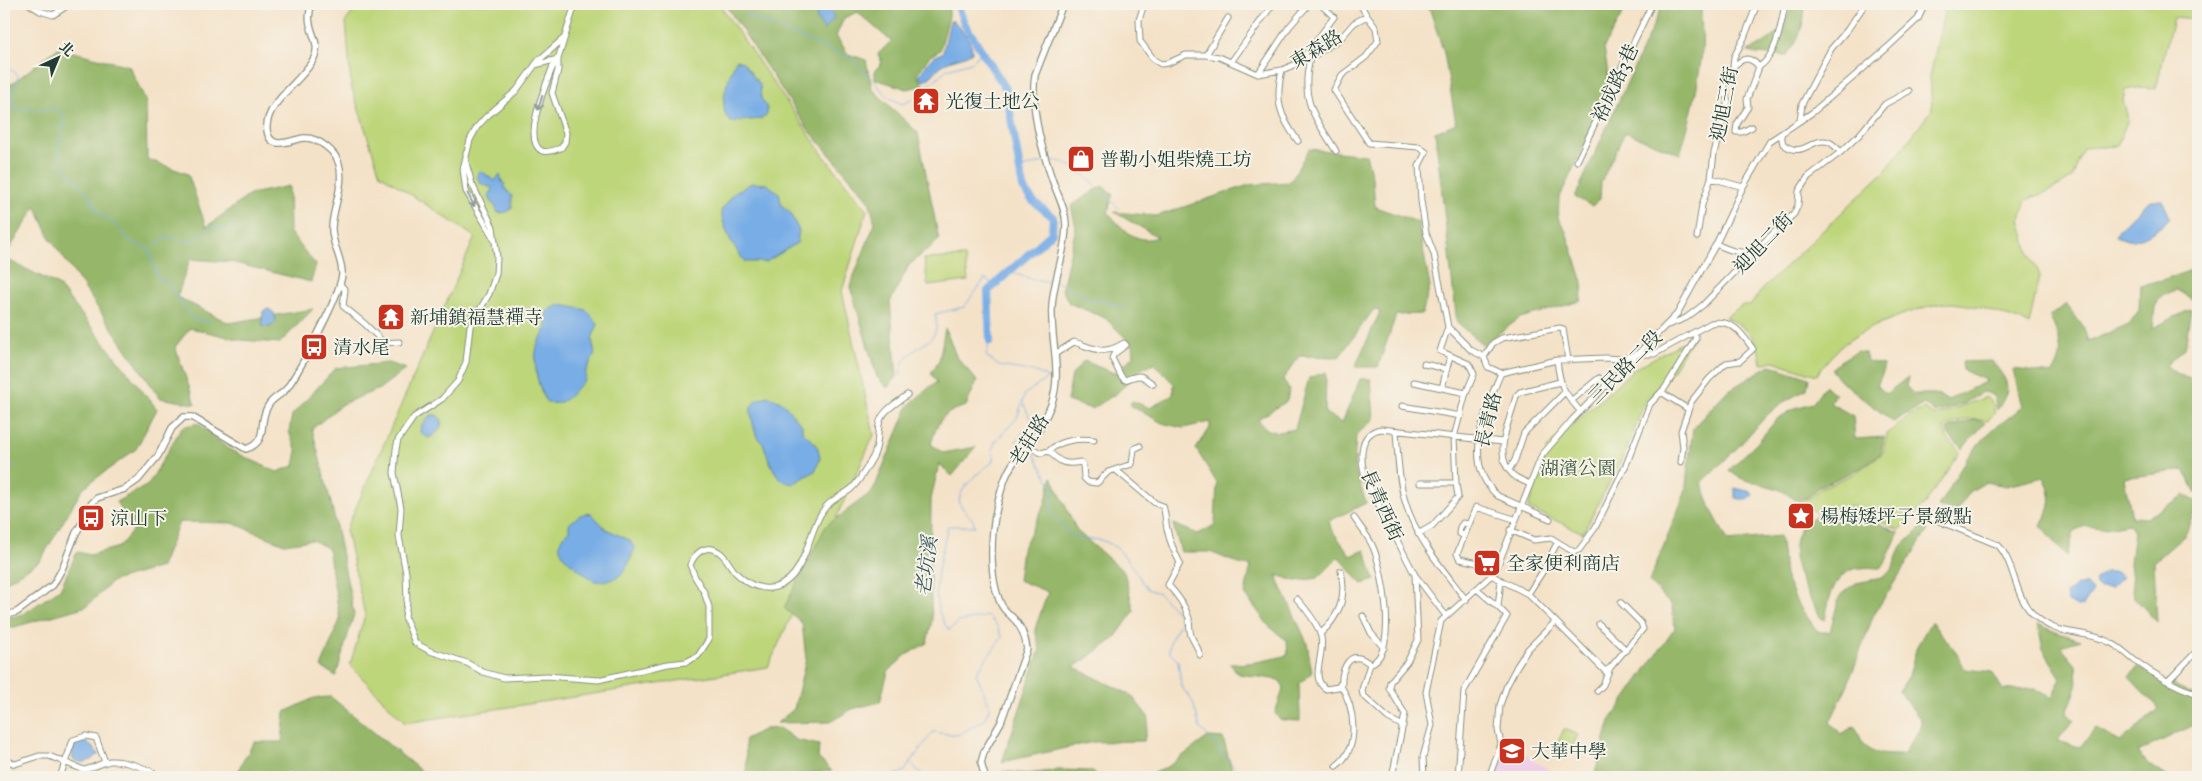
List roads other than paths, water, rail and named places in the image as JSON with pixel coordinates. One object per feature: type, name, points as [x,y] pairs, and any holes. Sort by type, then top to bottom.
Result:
[{"type":"street","points":[[29,4],[40,11],[53,15],[70,4]]},
{"type":"street","points":[[4,616],[17,612],[53,585],[62,569],[76,533],[93,502],[103,496],[125,489],[138,480],[158,456],[172,428],[184,417],[192,417],[246,449],[256,445],[260,438],[268,406],[283,394],[290,383],[332,305],[342,273],[332,238],[332,228],[342,174],[339,161],[329,149],[319,142],[306,138],[287,144],[280,144],[273,141],[267,130],[270,118],[280,100],[313,61],[317,52],[308,25],[312,4]]},
{"type":"street","points":[[558,59],[553,66],[534,126],[535,142],[540,150],[547,152],[561,148],[565,142],[566,133],[552,93],[558,70],[558,59],[575,4]]},
{"type":"street","name":"老莊路","points":[[985,777],[981,763],[984,752],[1002,722],[1027,649],[1021,628],[1002,606],[997,595],[992,544],[998,504],[1011,466],[1026,448],[1051,404],[1056,376],[1051,318],[1066,225],[1063,207],[1047,161],[1033,99],[1033,87],[1035,75],[1063,4]]},
{"type":"street","points":[[1144,4],[1139,20],[1140,41],[1154,60],[1161,64],[1186,55],[1206,55],[1219,57],[1258,74],[1289,27],[1309,4]]},
{"type":"street","points":[[1231,62],[1273,4]]},
{"type":"street","points":[[1301,61],[1334,17],[1320,4]]},
{"type":"street","points":[[1360,4],[1366,16]]},
{"type":"street","name":"裕成路3巷","points":[[1577,161],[1652,4]]},
{"type":"street","name":"迎旭三街","points":[[1697,237],[1702,205],[1711,178],[1714,153],[1728,101],[1724,91],[1725,83],[1757,4]]},
{"type":"street","points":[[1752,127],[1742,132],[1736,132],[1737,124],[1748,107],[1747,99],[1759,67],[1766,62],[1779,34],[1785,4]]},
{"type":"street","points":[[1800,121],[1802,104],[1831,49],[1848,29],[1865,4]]},
{"type":"street","name":"三民路二段","points":[[1424,777],[1423,757],[1432,726],[1426,692],[1441,621],[1466,600],[1491,575],[1496,567],[1514,519],[1545,450],[1580,411],[1677,314],[1716,244],[1743,187],[1770,142],[1813,112],[1918,19],[1925,4]]},
{"type":"street","name":"東森路","points":[[1258,74],[1282,70],[1310,58],[1340,39],[1354,23],[1366,16],[1376,28],[1378,41],[1366,57],[1342,75],[1334,90],[1369,143],[1419,148],[1426,152],[1419,166],[1419,187],[1426,233],[1434,254],[1448,327]]},
{"type":"street","points":[[1206,55],[1228,18]]},
{"type":"street","points":[[564,39],[535,65],[516,91],[477,127],[470,140],[466,154],[466,163],[472,184],[493,227],[497,257],[496,274],[489,294],[470,326],[466,362],[458,381],[442,399],[414,417],[398,440],[394,466],[401,508],[399,536],[406,573],[407,601],[405,616],[411,636],[415,642],[430,651],[468,663],[483,672],[504,678],[547,676],[598,680],[668,664],[686,662],[698,656],[709,639],[710,614],[704,592],[690,565],[694,556],[700,550],[707,549],[719,552],[736,573],[747,582],[766,590],[788,582],[796,570],[818,517],[831,501],[853,487],[873,457],[878,445],[881,418],[907,395]]},
{"type":"street","points":[[1310,58],[1306,76],[1306,93],[1313,112],[1336,151]]},
{"type":"street","points":[[1732,67],[1745,58],[1753,61],[1759,67]]},
{"type":"street","points":[[535,65],[558,59]]},
{"type":"street","points":[[1282,70],[1277,89],[1279,104],[1284,122],[1298,141]]},
{"type":"street","name":"迎旭二街","points":[[1667,325],[1686,318],[1703,305],[1794,214],[1798,205],[1798,191],[1808,177],[1841,152],[1859,135],[1886,104],[1909,91]]},
{"type":"street","points":[[1781,134],[1783,144],[1795,150],[1820,141],[1829,142],[1841,152]]},
{"type":"street","points":[[1711,178],[1743,187]]},
{"type":"street","points":[[1716,244],[1735,252],[1745,253],[1757,249]]},
{"type":"street","points":[[340,284],[345,290],[343,306],[347,311],[365,324],[384,343],[399,342]]},
{"type":"street","name":"長青路","points":[[1448,327],[1472,350],[1484,357],[1488,367],[1502,374],[1557,360],[1621,359],[1638,354],[1654,354],[1711,323],[1727,324],[1739,330],[1753,349],[1740,361],[1726,363],[1699,391],[1688,409]]},
{"type":"street","points":[[1418,534],[1432,526],[1458,497],[1454,437],[1466,393],[1474,374],[1469,364],[1440,351],[1448,327]]},
{"type":"street","points":[[1484,357],[1493,343],[1502,338],[1560,328],[1563,329],[1568,360]]},
{"type":"street","points":[[1510,530],[1534,540],[1551,538],[1574,552],[1579,550],[1595,528],[1626,465],[1650,404],[1661,392],[1696,338],[1694,333]]},
{"type":"street","points":[[1055,354],[1074,342],[1107,351],[1124,343],[1126,345],[1114,354],[1112,358],[1120,376],[1125,380],[1138,375],[1153,384]]},
{"type":"street","points":[[1442,388],[1450,356]]},
{"type":"street","points":[[1557,360],[1560,382],[1564,393],[1580,411]]},
{"type":"street","points":[[1424,364],[1447,369]]},
{"type":"street","name":"長青路","points":[[1502,374],[1489,401],[1479,440],[1478,454],[1484,479],[1498,496],[1520,507],[1550,518]]},
{"type":"street","points":[[1571,401],[1599,378],[1607,385]]},
{"type":"street","points":[[1414,382],[1466,393]]},
{"type":"street","points":[[1530,484],[1514,476],[1504,458],[1503,442],[1516,396],[1520,392],[1560,382]]},
{"type":"street","points":[[1661,392],[1688,409],[1681,430],[1683,447],[1681,462]]},
{"type":"street","points":[[1509,470],[1515,460],[1524,434],[1564,393]]},
{"type":"street","points":[[1402,406],[1461,416]]},
{"type":"street","name":"長青西街","points":[[1446,616],[1415,575],[1364,472],[1364,441],[1368,434],[1381,429],[1503,442]]},
{"type":"street","points":[[1396,432],[1405,502],[1418,534],[1466,600]]},
{"type":"street","points":[[1026,448],[1041,453],[1050,451],[1058,445],[1076,440],[1094,440]]},
{"type":"street","points":[[1050,451],[1064,465],[1081,462],[1084,478],[1088,482],[1101,481],[1108,472],[1132,464],[1134,449],[1140,446]]},
{"type":"street","points":[[1116,470],[1149,498],[1163,506],[1166,513],[1164,517],[1169,538],[1180,563],[1168,584],[1185,610],[1192,639],[1198,645],[1200,655]]},
{"type":"street","points":[[1420,484],[1456,483]]},
{"type":"street","points":[[1496,567],[1460,559],[1457,554],[1465,534],[1459,532],[1460,527],[1463,523],[1469,524],[1476,507],[1514,519]]},
{"type":"street","points":[[1924,515],[1998,545],[2003,550],[2016,583],[2031,613],[2046,624],[2057,631],[2096,636],[2109,641],[2133,660],[2168,681],[2198,694]]},
{"type":"street","points":[[1354,518],[1372,544],[1378,562],[1387,610],[1384,648],[1379,659],[1370,664],[1362,690],[1368,701],[1388,718],[1403,726]]},
{"type":"street","points":[[1528,594],[1558,542]]},
{"type":"street","points":[[1320,634],[1338,614],[1344,581],[1341,571]]},
{"type":"street","points":[[1392,777],[1405,714],[1389,688],[1390,682],[1407,662],[1418,640],[1415,575]]},
{"type":"street","points":[[1491,575],[1528,594],[1604,671],[1610,668]]},
{"type":"street","points":[[1498,608],[1501,580]]},
{"type":"street","points":[[2198,582],[2198,587]]},
{"type":"street","points":[[1458,777],[1464,692],[1507,616],[1477,589]]},
{"type":"street","points":[[1297,599],[1320,634],[1322,656],[1317,680],[1320,685],[1326,689],[1333,689],[1340,684],[1346,664],[1354,658],[1360,658],[1370,664]]},
{"type":"street","points":[[1597,691],[1603,685],[1610,668],[1643,629],[1641,623],[1621,603]]},
{"type":"street","points":[[1362,616],[1370,633],[1384,648]]},
{"type":"street","points":[[1489,777],[1501,744],[1498,730],[1500,705],[1507,685],[1528,649],[1555,622]]},
{"type":"street","points":[[1599,624],[1626,650]]},
{"type":"street","points":[[2168,681],[2198,650]]},
{"type":"street","points":[[1336,766],[1344,760],[1353,737],[1348,701],[1340,684]]},
{"type":"street","points":[[60,777],[73,740],[86,736],[96,738],[105,762]]},
{"type":"street","points":[[4,759],[15,764],[39,756],[49,756],[84,770],[105,762],[118,761],[145,770],[158,777]]},
{"type":"water","points":[[822,8],[830,11],[834,18],[824,30],[817,19],[816,12]]},
{"type":"water","points":[[950,21],[954,21],[966,35],[971,44],[972,52],[945,63],[923,81],[919,75],[931,59],[943,52]]},
{"type":"water","points":[[736,60],[743,62],[760,85],[761,98],[767,108],[767,115],[761,119],[730,122],[726,115],[724,108],[725,92]]},
{"type":"water","points":[[481,171],[495,181],[500,174],[502,182],[505,184],[504,187],[512,196],[512,208],[507,212],[498,213],[488,195],[492,192],[492,188],[480,183],[477,175]]},
{"type":"water","points":[[752,183],[767,184],[779,193],[782,206],[790,212],[799,231],[797,243],[766,262],[745,262],[730,238],[724,225],[721,211],[735,192]]},
{"type":"water","points":[[2150,200],[2162,200],[2170,217],[2157,230],[2145,237],[2127,240],[2115,236],[2119,229]]},
{"type":"water","points":[[561,305],[587,310],[598,324],[592,339],[595,354],[586,371],[585,380],[569,397],[560,402],[547,403],[540,389],[536,373],[535,356],[539,341],[545,331],[547,312]]},
{"type":"water","points":[[269,309],[274,313],[276,322],[270,327],[262,326],[263,311]]},
{"type":"water","points":[[768,396],[785,404],[802,425],[802,432],[818,448],[820,459],[815,471],[793,484],[783,481],[776,473],[755,430],[751,407],[756,400]]},
{"type":"water","points":[[431,415],[437,415],[442,420],[442,423],[436,434],[428,438],[420,432],[421,426]]},
{"type":"water","points":[[1735,488],[1751,492],[1753,496],[1748,500],[1735,498]]},
{"type":"water","points":[[591,513],[606,529],[629,540],[635,548],[629,563],[617,578],[593,581],[566,559],[561,552],[562,538],[569,531],[569,524],[580,515]]},
{"type":"water","points":[[2105,572],[2116,572],[2122,577],[2111,588],[2099,588],[2095,584],[2096,579]]},
{"type":"water","points":[[2076,585],[2087,585],[2093,591],[2083,606],[2077,607],[2067,601],[2066,594]]},
{"type":"water","points":[[77,741],[86,741],[99,754],[90,761],[80,762],[73,759],[72,752]]},
{"type":"waterway","name":"老坑溪","points":[[960,4],[958,6],[964,23],[1006,89],[1023,188],[1033,201],[1053,217],[1052,233],[988,291],[990,341]]},
{"type":"waterway","points":[[745,15],[853,59],[888,97],[902,104],[912,100],[947,69],[971,62],[983,51]]},
{"type":"waterway","points":[[4,64],[18,75],[11,105],[22,110],[57,109],[65,119],[58,147],[61,163],[91,198],[96,210],[115,224],[130,241],[149,250],[157,276],[168,284],[195,320],[209,321]]},
{"type":"waterway","points":[[1047,161],[1057,161],[1077,169],[1119,208]]},
{"type":"waterway","points":[[1018,169],[1044,162]]},
{"type":"waterway","points":[[150,249],[163,239],[193,240],[214,226],[229,231]]},
{"type":"waterway","points":[[1008,272],[1032,279],[1053,282]]},
{"type":"waterway","points":[[900,376],[906,358],[933,336],[936,330],[935,314],[964,307],[985,279],[995,285]]},
{"type":"waterway","points":[[1057,282],[1089,299],[1124,306]]},
{"type":"waterway","name":"老坑溪","points":[[925,777],[910,763],[933,732],[958,735],[984,720],[990,707],[976,673],[1002,637],[996,624],[987,616],[959,622],[949,630],[942,619],[936,593],[939,566],[948,526],[975,526],[971,517],[961,506],[959,500],[961,494],[964,488],[992,463],[994,455],[992,451],[995,442],[1017,418],[1025,394],[1048,378],[1036,372],[999,366],[986,356],[990,341]]},
{"type":"waterway","points":[[1022,448],[1016,441],[1032,422],[1023,403]]},
{"type":"waterway","points":[[1028,451],[1034,454],[1054,490],[1051,513],[1064,528],[1076,538],[1100,540],[1111,544],[1129,561],[1147,589],[1159,593],[1181,617],[1169,647],[1169,652],[1178,661],[1181,686],[1193,702],[1200,728],[1219,747],[1220,753],[1246,777]]},
{"type":"waterway","points":[[4,460],[10,466],[18,467]]},
{"type":"waterway","points":[[889,777],[905,771],[910,763]]},
{"type":"place","name":"光復土地公","points":[[926,101]]},
{"type":"place","name":"普勒小姐柴燒工坊","points":[[1081,159]]},
{"type":"place","name":"新埔鎮福慧禪寺","points":[[391,317]]},
{"type":"place","name":"清水尾","points":[[314,347]]},
{"type":"place","name":"楊梅矮坪子景緻點","points":[[1801,516]]},
{"type":"place","name":"涼山下","points":[[91,518]]},
{"type":"place","name":"全家便利商店","points":[[1487,563]]},
{"type":"place","name":"大華中學","points":[[1512,751]]},
{"type":"park label","name":"湖濱公園","points":[[1578,468]]}]
